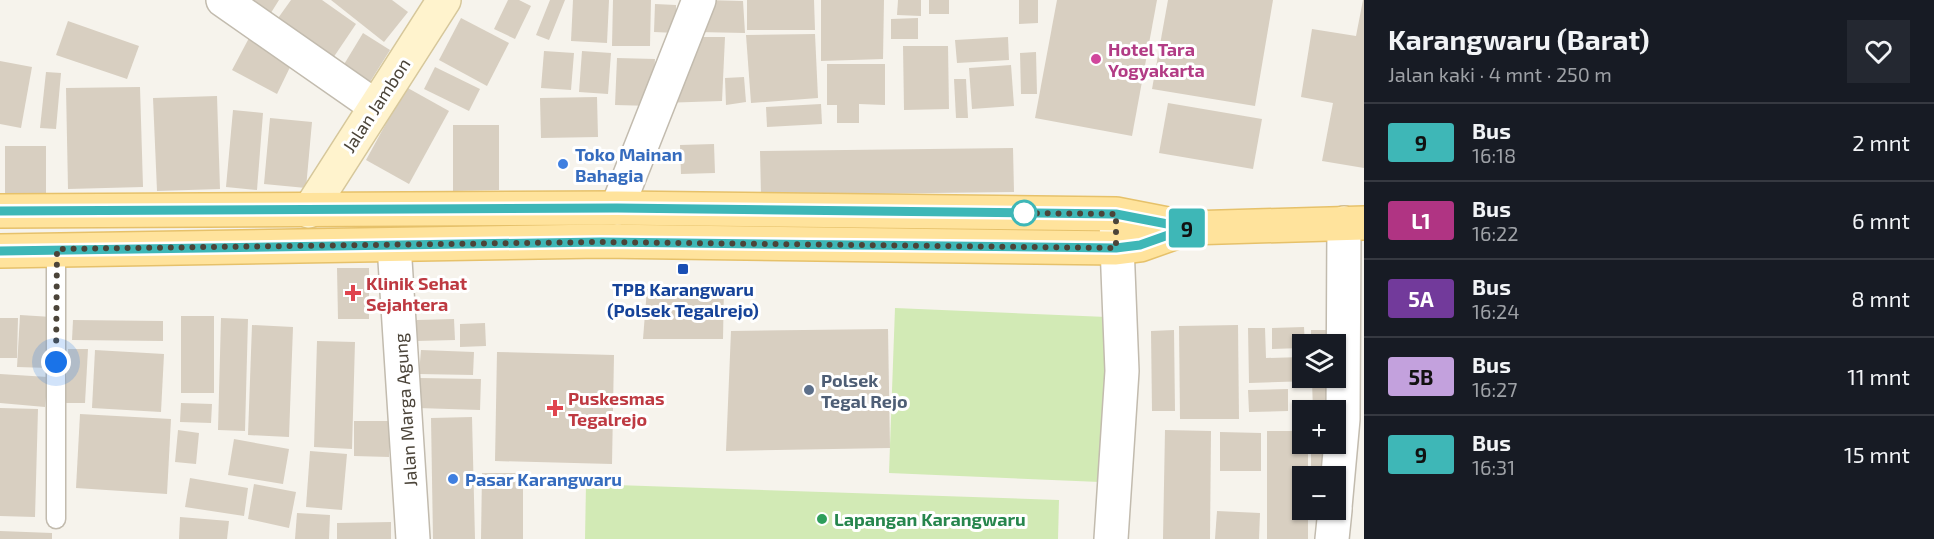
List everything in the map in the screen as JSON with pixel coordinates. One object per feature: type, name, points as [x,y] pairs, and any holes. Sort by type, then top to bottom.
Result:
[{"type":"main road","name":"Jalan Jambon","points":[[309,211],[444,0]]},
{"type":"main road","points":[[0,211],[617,208],[1116,214],[1188,228],[1354,223]]},
{"type":"main road","points":[[0,251],[601,242],[1116,248],[1140,245],[1188,228]]},
{"type":"street","points":[[223,0],[375,106]]},
{"type":"street","points":[[617,208],[699,0]]},
{"type":"street","points":[[1111,539],[1122,371],[1116,214]]},
{"type":"street","points":[[1339,466],[1354,223]]},
{"type":"street","name":"Jalan Marga Agung","points":[[394,245],[413,539]]},
{"type":"street","points":[[1332,539],[1334,520]]},
{"type":"lane","points":[[56,519],[57,249]]},
{"type":"green space","points":[[895,308],[1107,317],[1100,482],[889,473]]},
{"type":"green space","name":"Lapangan Karangwaru","points":[[586,484],[1059,500],[1058,539],[585,539]]},
{"type":"building","points":[[249,0],[279,0],[264,24]]},
{"type":"building","points":[[291,0],[322,0],[356,24],[327,67],[271,28]]},
{"type":"building","points":[[331,0],[392,0],[408,12],[384,42]]},
{"type":"building","points":[[508,0],[519,0],[531,6],[515,39],[494,29]]},
{"type":"building","points":[[550,0],[565,0],[549,40],[536,35]]},
{"type":"building","points":[[573,0],[609,0],[607,43],[571,41]]},
{"type":"building","points":[[613,0],[651,0],[650,46],[612,46]]},
{"type":"building","points":[[705,0],[743,1],[745,33],[697,32]]},
{"type":"building","points":[[747,0],[814,0],[815,30],[747,30]]},
{"type":"building","points":[[821,0],[884,0],[883,59],[821,61]]},
{"type":"building","points":[[898,0],[921,0],[921,16],[897,15]]},
{"type":"building","points":[[929,0],[949,0],[949,14],[929,14]]},
{"type":"building","points":[[1019,0],[1038,0],[1038,23],[1019,24]]},
{"type":"building","name":"Hotel Tara Yogyakarta","points":[[1057,0],[1157,0],[1132,136],[1035,118]]},
{"type":"building","points":[[1168,0],[1273,0],[1255,106],[1152,89]]},
{"type":"building","points":[[1363,0],[1364,168],[1322,161],[1333,103],[1301,97],[1312,29],[1356,36]]},
{"type":"building","points":[[655,4],[676,5],[676,33],[654,32]]},
{"type":"building","points":[[461,18],[509,43],[487,86],[439,60]]},
{"type":"building","points":[[918,18],[918,39],[891,39],[891,19]]},
{"type":"building","points":[[68,21],[139,46],[127,79],[56,55]]},
{"type":"building","points":[[363,33],[390,50],[363,93],[337,76]]},
{"type":"building","points":[[815,34],[818,98],[751,103],[746,35]]},
{"type":"building","points":[[688,37],[725,37],[722,101],[661,103]]},
{"type":"building","points":[[1008,37],[1009,60],[957,63],[955,40]]},
{"type":"building","points":[[249,38],[293,61],[277,94],[232,70]]},
{"type":"building","points":[[903,46],[948,46],[949,109],[904,110]]},
{"type":"building","points":[[544,51],[574,53],[571,90],[541,88]]},
{"type":"building","points":[[582,51],[611,53],[608,94],[579,92]]},
{"type":"building","points":[[1036,52],[1037,94],[1021,94],[1020,53]]},
{"type":"building","points":[[617,58],[655,59],[652,106],[615,105]]},
{"type":"building","points":[[0,61],[32,67],[21,128],[0,124]]},
{"type":"building","points":[[827,64],[885,64],[885,105],[859,104],[859,123],[837,123],[837,105],[827,105]]},
{"type":"building","points":[[1011,65],[1014,106],[972,109],[969,68]]},
{"type":"building","points":[[435,67],[480,89],[469,111],[424,89]]},
{"type":"building","points":[[46,72],[61,73],[56,129],[40,128]]},
{"type":"building","points":[[744,77],[746,102],[726,105],[725,78]]},
{"type":"building","points":[[954,79],[966,79],[968,118],[956,118]]},
{"type":"building","points":[[140,87],[143,187],[68,189],[66,88]]},
{"type":"building","points":[[406,87],[449,111],[409,184],[366,160]]},
{"type":"building","points":[[217,96],[220,189],[157,191],[153,98]]},
{"type":"building","points":[[597,97],[598,137],[541,138],[540,98]]},
{"type":"building","points":[[1168,103],[1262,119],[1253,169],[1159,153]]},
{"type":"building","points":[[821,104],[822,124],[767,127],[766,107]]},
{"type":"building","points":[[233,110],[263,113],[257,190],[226,187]]},
{"type":"building","points":[[270,118],[312,122],[306,188],[264,184]]},
{"type":"building","points":[[453,125],[499,125],[499,190],[453,191]]},
{"type":"building","points":[[714,144],[715,173],[681,174],[680,145]]},
{"type":"building","points":[[5,146],[46,146],[46,195],[5,195]]},
{"type":"building","points":[[1013,148],[1014,192],[761,195],[760,151]]},
{"type":"building","name":"Klinik Sehat Sejahtera","points":[[337,268],[369,268],[369,319],[338,319]]},
{"type":"building","points":[[724,285],[723,339],[643,339],[647,289]]},
{"type":"building","points":[[20,315],[52,317],[49,368],[17,367]]},
{"type":"building","points":[[181,316],[214,316],[214,393],[181,393]]},
{"type":"building","points":[[0,318],[18,318],[17,358],[0,358]]},
{"type":"building","points":[[221,318],[248,319],[245,431],[218,430]]},
{"type":"building","points":[[454,319],[455,340],[417,341],[417,320]]},
{"type":"building","points":[[73,320],[163,321],[163,341],[72,340]]},
{"type":"building","points":[[485,323],[486,346],[460,347],[460,324]]},
{"type":"building","points":[[252,325],[293,327],[289,437],[248,435]]},
{"type":"building","points":[[1238,325],[1239,419],[1180,419],[1179,326]]},
{"type":"building","points":[[1304,327],[1304,334],[1292,334],[1292,348],[1272,349],[1272,328]]},
{"type":"building","points":[[1248,328],[1265,328],[1266,358],[1292,357],[1292,382],[1249,383]]},
{"type":"building","name":"Polsek Tegal Rejo","points":[[888,329],[890,448],[726,451],[731,331]]},
{"type":"building","points":[[1174,330],[1175,411],[1152,411],[1151,331]]},
{"type":"building","points":[[1311,330],[1331,330],[1331,334],[1311,334]]},
{"type":"building","points":[[317,341],[355,342],[352,449],[314,447]]},
{"type":"building","points":[[68,349],[88,349],[85,403],[65,403]]},
{"type":"building","points":[[95,350],[164,354],[161,412],[92,408]]},
{"type":"building","points":[[421,350],[474,352],[473,375],[419,374]]},
{"type":"building","name":"Puskesmas Tegalrejo","points":[[497,352],[614,355],[612,464],[495,461]]},
{"type":"building","points":[[0,374],[48,377],[45,407],[0,403]]},
{"type":"building","points":[[419,378],[481,379],[480,410],[418,408]]},
{"type":"building","points":[[1312,388],[1332,388],[1333,400],[1313,400]]},
{"type":"building","points":[[1288,389],[1288,411],[1249,412],[1248,390]]},
{"type":"building","points":[[181,403],[212,404],[211,423],[180,422]]},
{"type":"building","points":[[0,408],[38,409],[35,517],[0,516]]},
{"type":"building","points":[[80,414],[171,419],[167,494],[76,488]]},
{"type":"building","name":"Pasar Karangwaru","points":[[472,417],[475,539],[433,539],[431,418]]},
{"type":"building","points":[[354,421],[389,421],[389,457],[354,456]]},
{"type":"building","points":[[178,430],[199,433],[196,464],[175,462]]},
{"type":"building","points":[[1165,430],[1211,431],[1210,539],[1163,539]]},
{"type":"building","points":[[1267,431],[1292,431],[1292,454],[1308,454],[1308,466],[1292,466],[1292,520],[1308,520],[1308,539],[1267,539]]},
{"type":"building","points":[[1220,432],[1261,433],[1261,471],[1220,471]]},
{"type":"building","points":[[234,439],[289,449],[283,484],[228,475]]},
{"type":"building","points":[[310,451],[347,454],[342,510],[306,507]]},
{"type":"building","points":[[1311,454],[1331,454],[1331,466],[1311,466]]},
{"type":"building","points":[[482,473],[523,473],[523,539],[481,539]]},
{"type":"building","points":[[190,478],[248,488],[244,516],[185,507]]},
{"type":"building","points":[[254,484],[296,492],[289,528],[248,519]]},
{"type":"building","points":[[1217,511],[1260,513],[1259,539],[1215,539]]},
{"type":"building","points":[[297,513],[330,515],[329,539],[295,539]]},
{"type":"building","points":[[180,517],[229,521],[227,539],[179,539]]},
{"type":"building","points":[[391,522],[391,539],[337,539],[337,523]]},
{"type":"building","points":[[0,531],[52,533],[52,539],[0,539]]},
{"type":"bus line","name":"9","points":[[0,211],[617,208],[1116,214],[1188,228],[1140,245],[1116,248],[601,242],[0,251]]},
{"type":"place","name":"Hotel Tara Yogyakarta","points":[[1096,59]]},
{"type":"place","name":"Toko Mainan Bahagia","points":[[563,164]]},
{"type":"place","name":"TPB Karangwaru (Polsek Tegalrejo)","points":[[683,269]]},
{"type":"place","name":"Klinik Sehat Sejahtera","points":[[353,293]]},
{"type":"place","name":"Polsek Tegal Rejo","points":[[809,390]]},
{"type":"place","name":"Puskesmas Tegalrejo","points":[[555,408]]},
{"type":"place","name":"Pasar Karangwaru","points":[[453,479]]},
{"type":"place","name":"Lapangan Karangwaru","points":[[822,519]]},
{"type":"route","points":[[56,362],[57,249],[601,242],[1116,248],[1116,214],[1021,213],[1024,213]]}]
